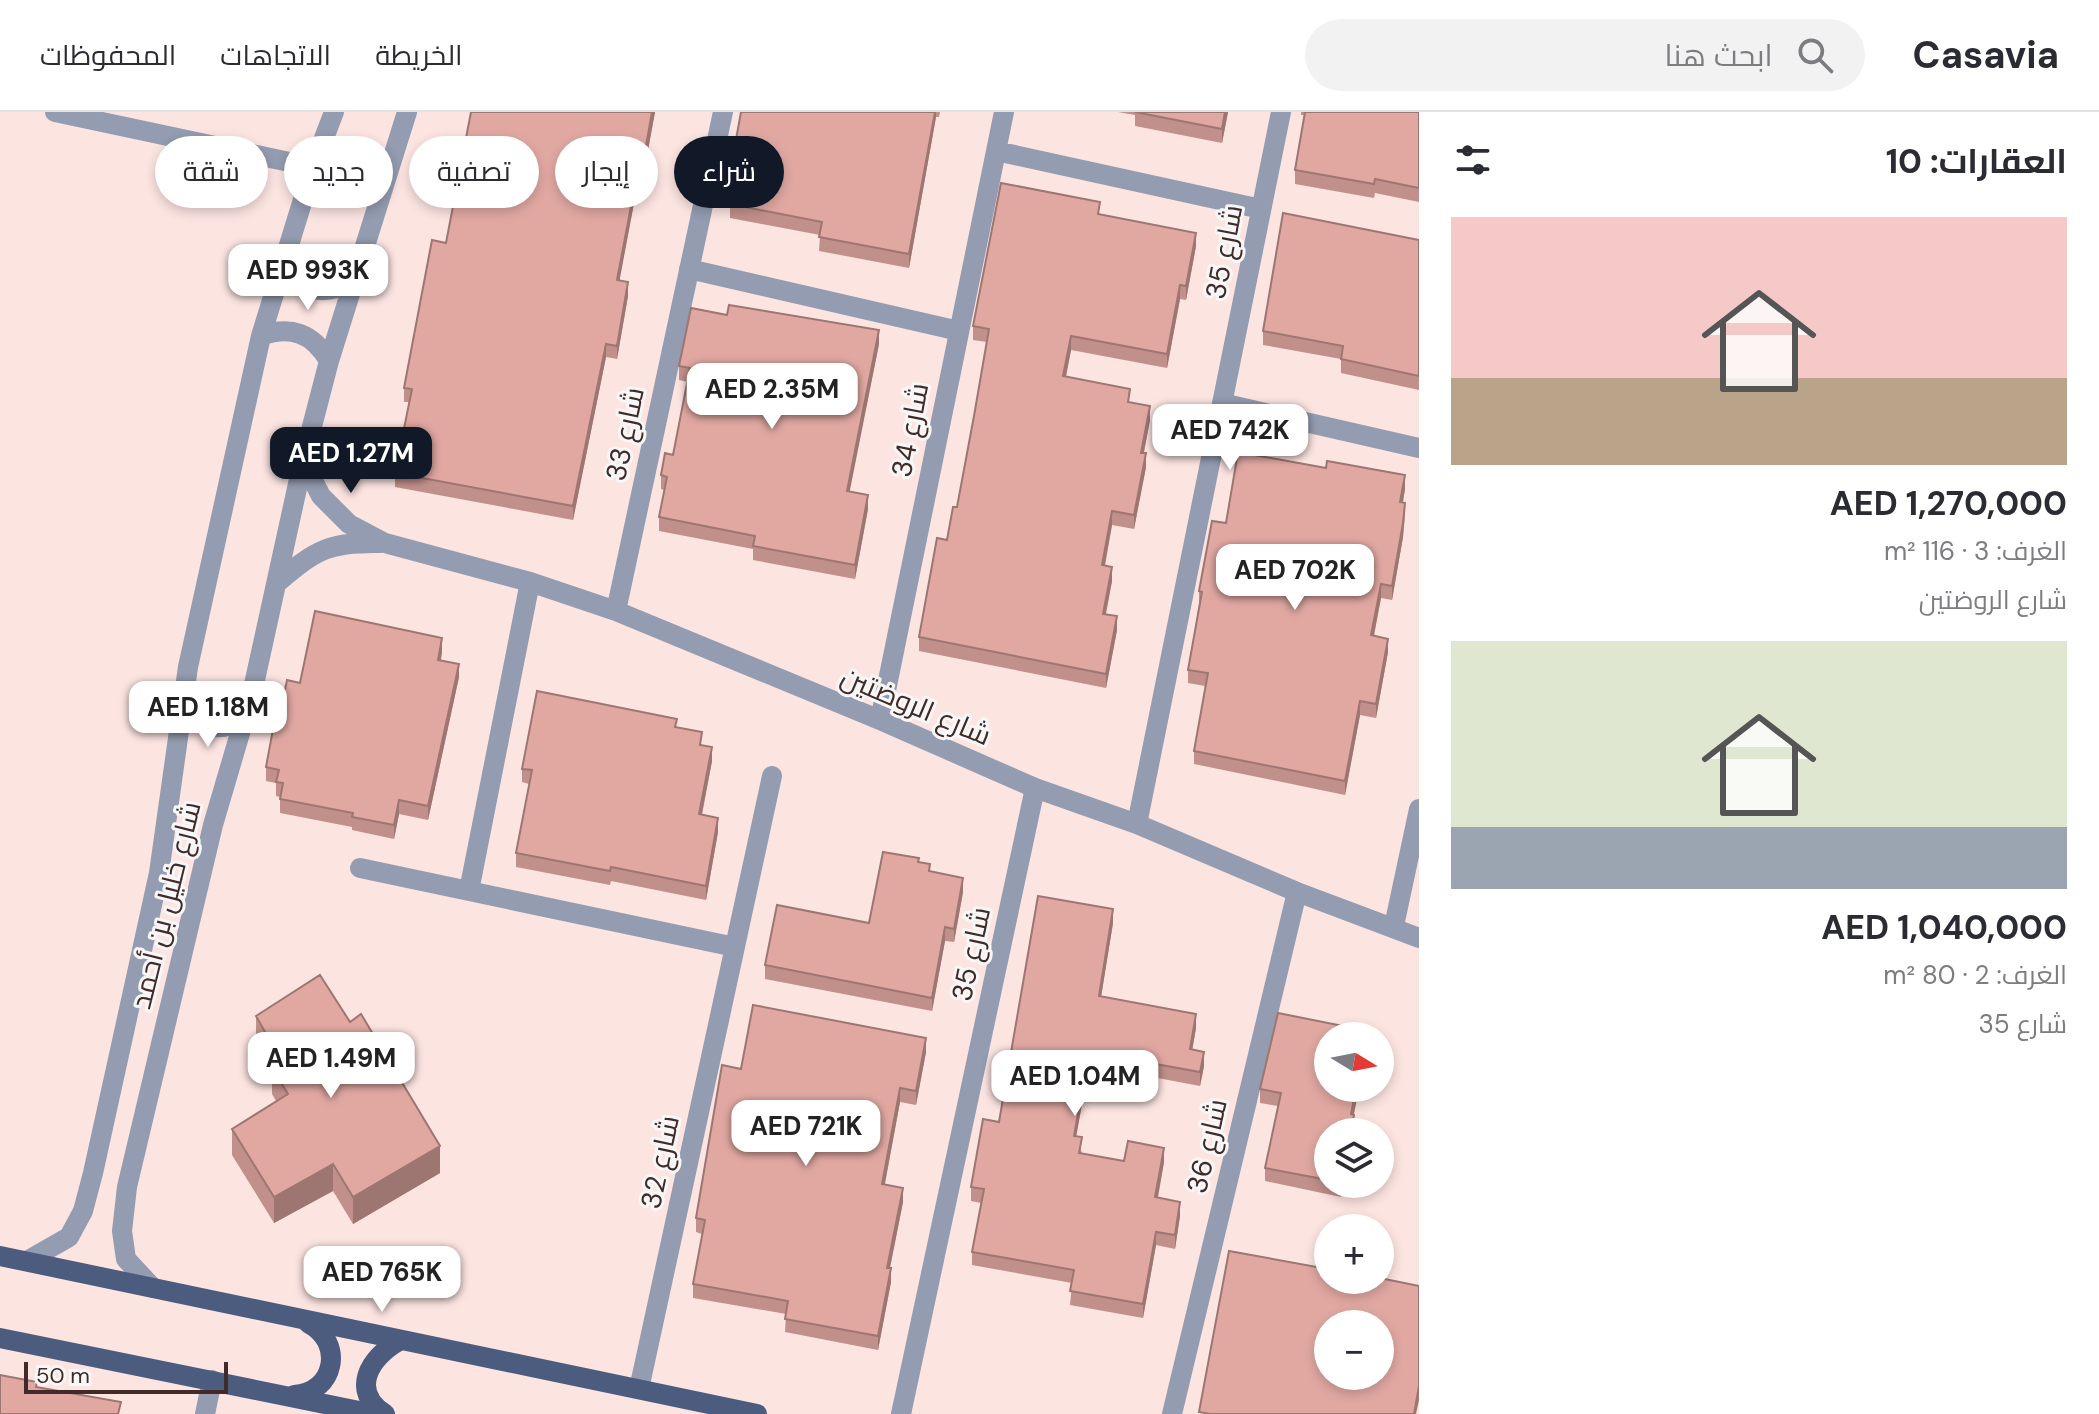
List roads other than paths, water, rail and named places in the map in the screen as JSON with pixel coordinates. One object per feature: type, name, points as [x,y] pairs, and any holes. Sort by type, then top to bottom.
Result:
[{"type":"main road","points":[[0,1256],[757,1414]]},
{"type":"main road","points":[[286,1395],[305,1394],[322,1383],[331,1365],[330,1346],[319,1329],[302,1320]]},
{"type":"main road","points":[[0,1338],[374,1414]]},
{"type":"main road","points":[[385,1414],[369,1395],[366,1378],[372,1362],[383,1350],[399,1341]]},
{"type":"street","points":[[55,112],[284,161]]},
{"type":"street","name":"شارع خليل بن أحمد","points":[[325,136],[334,112]]},
{"type":"street","name":"شارع خليل بن أحمد","points":[[153,1288],[126,1259],[122,1231],[127,1187],[213,825],[244,719],[278,582],[303,461],[329,361],[407,112]]},
{"type":"street","name":"شارع 33","points":[[616,611],[723,112]]},
{"type":"street","name":"شارع 34","points":[[880,720],[1004,112]]},
{"type":"street","name":"شارع 35","points":[[1137,824],[1281,112]]},
{"type":"street","points":[[996,151],[1261,209]]},
{"type":"street","name":"شارع خليل بن أحمد","points":[[27,1261],[69,1237],[83,1211],[159,873],[188,667],[261,336],[300,208]]},
{"type":"street","points":[[285,257],[291,273],[304,285],[319,291],[337,290],[352,281]]},
{"type":"street","points":[[689,269],[959,331]]},
{"type":"street","points":[[261,336],[287,330],[300,333],[322,349],[329,361]]},
{"type":"street","points":[[1222,403],[1419,448]]},
{"type":"street","name":"شارع الروضتين","points":[[303,461],[321,496],[349,524],[385,543],[530,582],[616,611],[1035,788],[1137,824],[1297,892],[1394,926],[1419,938]]},
{"type":"street","name":"شارع الروضتين","points":[[278,582],[308,556],[345,542],[385,543]]},
{"type":"street","points":[[469,891],[530,582]]},
{"type":"street","points":[[183,709],[204,726],[232,726],[244,719]]},
{"type":"street","name":"شارع 32","points":[[639,1389],[772,776]]},
{"type":"street","name":"شارع 35","points":[[901,1414],[1035,788]]},
{"type":"street","points":[[1394,926],[1419,809]]},
{"type":"street","points":[[360,868],[735,947]]},
{"type":"street","name":"شارع 36","points":[[1172,1414],[1297,892]]},
{"type":"street","points":[[205,1414],[212,1380]]}]
